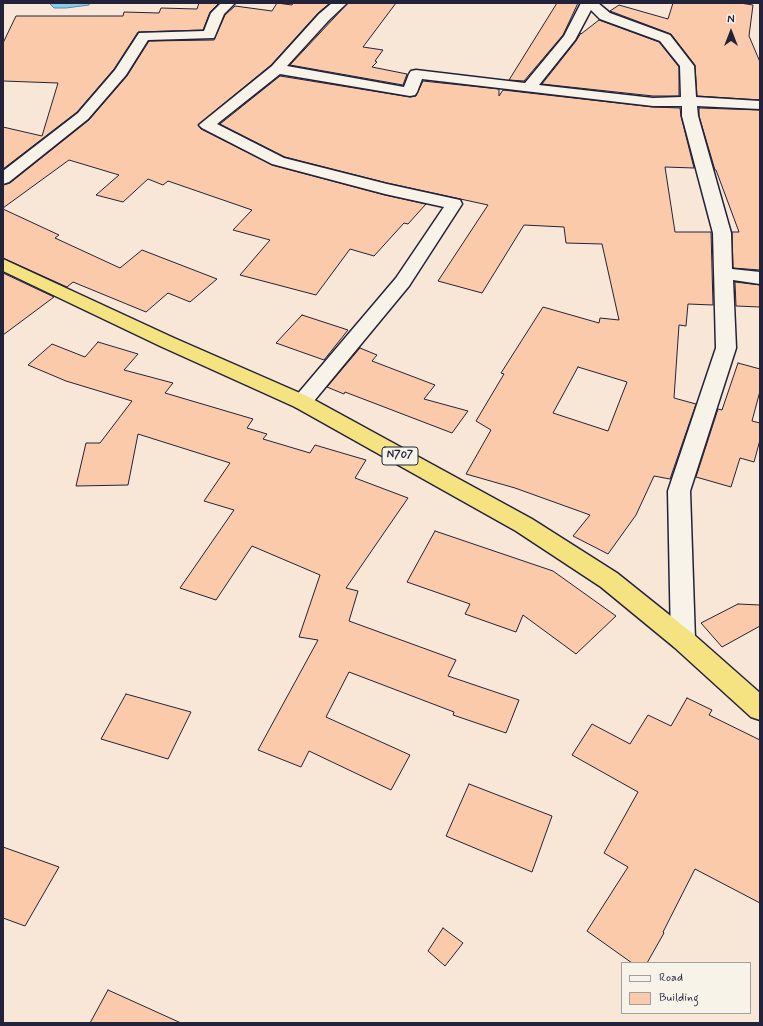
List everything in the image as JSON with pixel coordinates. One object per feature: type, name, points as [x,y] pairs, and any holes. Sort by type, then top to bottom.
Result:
[{"type":"highway","name":"N707","points":[[3,264],[167,342],[302,402],[524,525],[609,580],[683,640],[760,709]]},
{"type":"street","points":[[3,179],[83,116],[121,72],[144,36],[209,35],[218,13],[228,3]]},
{"type":"street","points":[[302,402],[403,282],[454,204],[278,161],[207,125],[251,91],[276,69],[324,17],[340,3]]},
{"type":"street","points":[[530,88],[570,37],[589,3],[606,16],[665,38],[687,66],[690,116],[722,233],[726,348],[678,491],[683,640]]},
{"type":"street","points":[[276,69],[410,92],[416,74],[653,102],[689,101],[760,105]]},
{"type":"street","points":[[723,273],[760,278]]},
{"type":"water","points":[[49,3],[90,3],[89,5],[54,8]]},
{"type":"building","points":[[199,3],[219,3],[210,12],[203,30],[138,32],[114,69],[77,112],[3,169],[3,127],[42,136],[58,83],[3,81],[3,43],[16,16],[123,16],[124,12],[159,13],[161,8],[197,9]]},
{"type":"building","points":[[277,3],[292,5],[293,3],[330,3],[318,13],[271,65],[198,125],[201,129],[272,165],[385,195],[426,204],[408,224],[404,223],[374,256],[350,249],[316,295],[240,275],[270,240],[233,230],[252,210],[168,181],[163,185],[148,179],[123,202],[96,195],[119,175],[69,160],[3,208],[3,185],[10,183],[89,120],[127,76],[149,41],[214,40],[225,15],[235,6],[272,11]]},
{"type":"building","points":[[348,3],[396,3],[363,47],[383,50],[375,61],[377,62],[372,67],[407,74],[403,85],[290,65]]},
{"type":"building","points":[[557,3],[578,3],[563,35],[524,81],[509,80]]},
{"type":"building","points":[[673,3],[740,3],[753,5],[749,36],[760,62],[760,100],[697,96],[695,65],[671,34],[610,11],[619,5],[668,19]]},
{"type":"building","points":[[599,20],[659,42],[679,67],[679,96],[653,96],[542,84],[581,33]]},
{"type":"building","points":[[280,76],[410,97],[416,96],[423,81],[499,89],[499,96],[503,90],[653,107],[680,108],[694,168],[665,167],[675,232],[711,232],[713,305],[688,304],[686,326],[679,325],[674,398],[696,404],[670,479],[654,476],[636,515],[608,554],[573,536],[590,515],[515,488],[466,474],[491,430],[476,421],[504,374],[501,373],[543,307],[599,323],[600,318],[619,320],[602,244],[566,243],[564,227],[524,225],[482,293],[438,281],[488,205],[387,183],[285,157],[220,124]],"holes":[[[578,367],[627,382],[608,431],[553,413]]]},
{"type":"building","points":[[699,108],[760,110],[760,270],[733,268],[732,232],[739,232],[715,170],[699,116]]},
{"type":"building","points":[[3,209],[59,235],[55,238],[120,268],[142,250],[217,279],[190,302],[168,293],[146,312],[73,282],[67,287],[3,258]]},
{"type":"building","points":[[3,273],[54,297],[3,335]]},
{"type":"building","points":[[735,282],[760,285],[760,307],[736,306]]},
{"type":"building","points":[[302,315],[348,330],[324,360],[276,343]]},
{"type":"building","points":[[98,342],[138,354],[124,370],[173,383],[165,393],[253,419],[247,428],[267,434],[263,439],[310,453],[315,445],[366,460],[355,478],[408,498],[346,588],[358,591],[349,621],[456,660],[448,676],[519,700],[506,733],[453,715],[454,712],[349,672],[326,717],[410,755],[391,790],[309,751],[301,767],[258,750],[318,640],[299,637],[320,575],[252,546],[216,600],[180,588],[234,510],[204,501],[230,463],[138,434],[128,485],[76,486],[86,443],[100,443],[132,401],[66,381],[28,365],[52,344],[85,357]]},
{"type":"building","points":[[360,348],[377,355],[372,361],[435,385],[424,399],[468,411],[452,433],[345,392],[344,394],[327,387]]},
{"type":"building","points":[[738,363],[760,369],[760,391],[752,421],[760,423],[760,440],[754,462],[740,458],[731,487],[696,477],[718,409],[722,410]]},
{"type":"building","points":[[435,531],[553,571],[616,616],[576,654],[523,615],[516,632],[465,614],[470,604],[407,582]]},
{"type":"building","points":[[738,604],[760,605],[760,626],[722,647],[701,623]]},
{"type":"building","points":[[126,694],[191,712],[168,759],[101,739]]},
{"type":"building","points":[[687,698],[712,710],[709,715],[760,740],[760,903],[695,869],[663,932],[664,933],[648,962],[631,962],[587,931],[628,867],[604,853],[638,792],[572,755],[592,724],[630,744],[648,715],[671,726]]},
{"type":"building","points":[[469,784],[552,816],[532,872],[446,836]]},
{"type":"building","points":[[3,847],[59,867],[25,926],[3,918]]},
{"type":"building","points":[[443,928],[463,943],[445,966],[428,951]]},
{"type":"building","points":[[108,990],[181,1023],[90,1023]]}]
